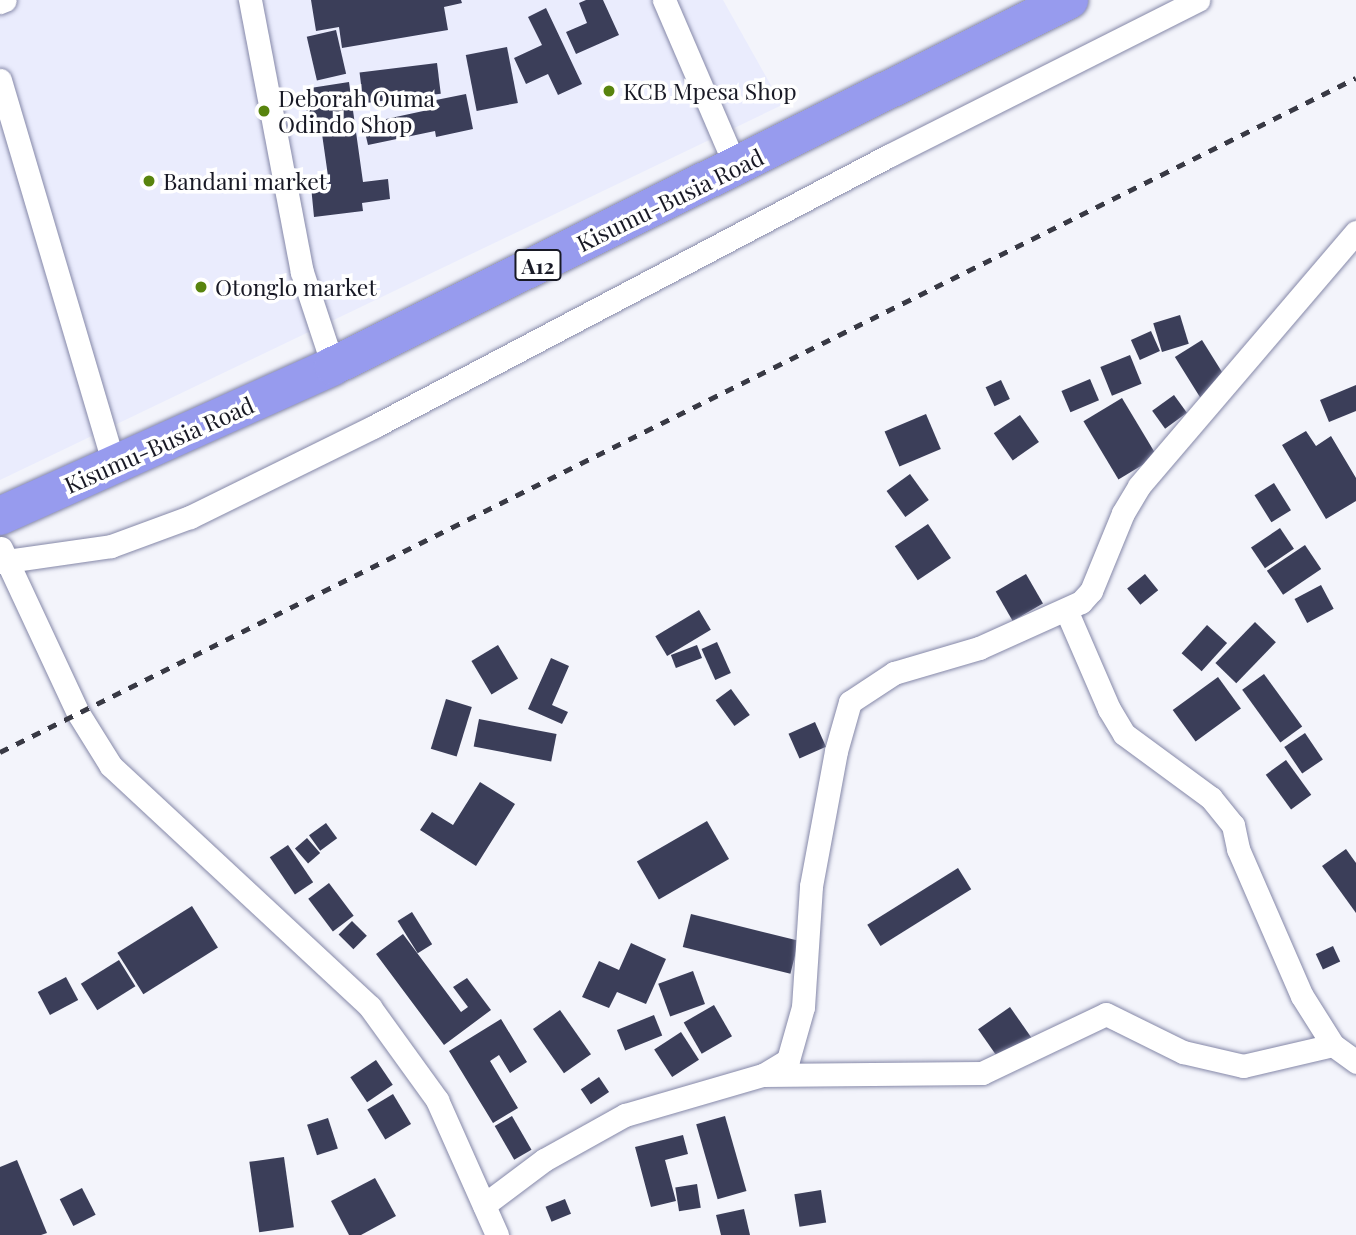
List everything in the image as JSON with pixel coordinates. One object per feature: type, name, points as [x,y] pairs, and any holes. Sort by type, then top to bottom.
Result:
[{"type":"highway","name":"Kisumu-Busia Road","points":[[0,516],[333,366],[1069,0]]},
{"type":"street","points":[[0,2],[5,0]]},
{"type":"street","points":[[250,0],[302,272],[333,366]]},
{"type":"street","points":[[664,0],[736,167]]},
{"type":"street","points":[[497,1235],[437,1100],[370,1007],[111,766],[78,713],[2,556],[111,546],[190,517],[373,427],[890,155],[1198,0]]},
{"type":"street","points":[[0,80],[114,466]]},
{"type":"street","points":[[763,1075],[788,1059],[803,1007],[811,886],[836,751],[850,702],[894,673],[979,648],[1026,624],[1067,612],[1091,590],[1123,513],[1139,486],[1355,234]]},
{"type":"street","points":[[1067,612],[1108,709],[1125,734],[1211,798],[1233,825],[1238,849],[1302,996],[1332,1045],[1356,1062]]},
{"type":"street","points":[[484,1205],[553,1154],[625,1115],[763,1075],[982,1073],[1106,1014],[1183,1052],[1242,1066],[1332,1045]]},
{"type":"shaded area","name":"Otonglo market","points":[[0,0],[723,0],[782,105],[0,480]]},
{"type":"building","points":[[311,0],[461,0],[462,3],[444,7],[448,30],[342,48],[339,27],[316,31]]},
{"type":"building","points":[[586,0],[603,0],[619,35],[576,54],[566,32],[587,23],[579,3]]},
{"type":"building","points":[[546,8],[582,84],[558,95],[548,74],[526,84],[514,58],[542,45],[528,17]]},
{"type":"building","points":[[336,30],[346,74],[317,81],[307,37]]},
{"type":"building","points":[[507,47],[518,103],[477,111],[466,55]]},
{"type":"building","points":[[437,63],[441,94],[363,103],[360,73]]},
{"type":"building","points":[[349,82],[363,182],[388,179],[390,199],[362,203],[363,211],[314,217],[311,186],[329,183],[322,134],[310,136],[304,89]]},
{"type":"building","points":[[466,94],[473,129],[436,137],[435,131],[368,145],[363,124],[428,110],[426,102]]},
{"type":"building","points":[[1180,315],[1189,344],[1162,352],[1153,323]]},
{"type":"building","points":[[1151,331],[1160,351],[1140,360],[1131,340]]},
{"type":"building","points":[[1202,340],[1228,382],[1201,399],[1175,357]]},
{"type":"building","points":[[1130,355],[1142,384],[1112,396],[1100,367]]},
{"type":"building","points":[[1090,379],[1099,400],[1070,412],[1061,391]]},
{"type":"building","points":[[1001,380],[1010,399],[994,406],[986,387]]},
{"type":"building","points":[[1356,385],[1356,411],[1329,422],[1320,400]]},
{"type":"building","points":[[1174,395],[1187,413],[1165,429],[1152,411]]},
{"type":"building","points":[[1122,398],[1157,456],[1118,479],[1083,421]]},
{"type":"building","points":[[926,414],[941,449],[899,467],[885,432]]},
{"type":"building","points":[[1020,415],[1039,442],[1013,460],[994,433]]},
{"type":"building","points":[[1306,431],[1316,446],[1331,436],[1356,478],[1356,501],[1326,519],[1282,445]]},
{"type":"building","points":[[910,474],[929,500],[905,517],[887,491]]},
{"type":"building","points":[[1274,483],[1291,510],[1271,522],[1254,495]]},
{"type":"building","points":[[928,524],[951,558],[918,580],[895,546]]},
{"type":"building","points":[[1280,528],[1294,549],[1265,568],[1251,548]]},
{"type":"building","points":[[1305,545],[1321,569],[1283,595],[1267,571]]},
{"type":"building","points":[[1026,574],[1043,603],[1013,621],[996,592]]},
{"type":"building","points":[[1145,574],[1158,590],[1140,605],[1127,588]]},
{"type":"building","points":[[1321,585],[1334,609],[1307,623],[1295,599]]},
{"type":"building","points":[[699,610],[711,630],[667,656],[655,636]]},
{"type":"building","points":[[1255,622],[1276,642],[1236,683],[1215,663]]},
{"type":"building","points":[[1207,625],[1227,643],[1202,671],[1182,653]]},
{"type":"building","points":[[717,642],[731,673],[715,680],[701,649]]},
{"type":"building","points":[[498,645],[518,678],[492,694],[471,661]]},
{"type":"building","points":[[697,645],[702,658],[676,668],[671,655]]},
{"type":"building","points":[[551,658],[569,666],[552,705],[568,712],[562,724],[528,709]]},
{"type":"building","points":[[1264,674],[1302,727],[1280,742],[1242,690]]},
{"type":"building","points":[[1218,677],[1241,709],[1196,741],[1173,710]]},
{"type":"building","points":[[731,689],[750,715],[734,726],[716,700]]},
{"type":"building","points":[[446,699],[472,707],[457,757],[431,749]]},
{"type":"building","points":[[479,719],[557,734],[551,762],[474,746]]},
{"type":"building","points":[[815,722],[826,747],[799,758],[789,734]]},
{"type":"building","points":[[1305,733],[1323,760],[1302,774],[1284,747]]},
{"type":"building","points":[[1286,760],[1311,795],[1291,809],[1266,775]]},
{"type":"building","points":[[480,782],[515,804],[476,866],[420,830],[432,812],[453,825]]},
{"type":"building","points":[[707,821],[729,859],[659,900],[637,862]]},
{"type":"building","points":[[326,823],[337,838],[320,851],[309,835]]},
{"type":"building","points":[[307,838],[320,853],[308,864],[295,848]]},
{"type":"building","points":[[288,845],[313,882],[295,895],[270,857]]},
{"type":"building","points":[[1346,849],[1356,863],[1356,913],[1322,866]]},
{"type":"building","points":[[958,868],[971,889],[881,946],[867,925]]},
{"type":"building","points":[[329,883],[354,916],[333,931],[308,899]]},
{"type":"building","points":[[192,906],[218,948],[143,994],[117,953]]},
{"type":"building","points":[[412,912],[432,944],[418,953],[398,921]]},
{"type":"building","points":[[691,914],[799,941],[790,974],[683,947]]},
{"type":"building","points":[[352,921],[367,936],[353,949],[339,934]]},
{"type":"building","points":[[403,934],[461,1012],[468,1007],[453,987],[467,978],[491,1010],[444,1045],[376,954]]},
{"type":"building","points":[[631,943],[666,959],[646,1004],[617,992],[609,1008],[582,997],[599,961],[619,970]]},
{"type":"building","points":[[1333,946],[1340,961],[1323,969],[1316,954]]},
{"type":"building","points":[[119,960],[135,986],[97,1010],[81,984]]},
{"type":"building","points":[[693,971],[705,1004],[670,1017],[658,984]]},
{"type":"building","points":[[66,977],[78,1000],[50,1015],[38,992]]},
{"type":"building","points":[[714,1005],[732,1036],[702,1054],[684,1022]]},
{"type":"building","points":[[1010,1007],[1032,1039],[1000,1061],[978,1029]]},
{"type":"building","points":[[560,1010],[591,1054],[564,1073],[533,1029]]},
{"type":"building","points":[[654,1015],[662,1035],[625,1050],[617,1030]]},
{"type":"building","points":[[501,1019],[527,1062],[510,1073],[499,1055],[490,1061],[518,1108],[493,1123],[449,1051]]},
{"type":"building","points":[[681,1032],[699,1060],[672,1077],[654,1049]]},
{"type":"building","points":[[376,1060],[393,1085],[367,1102],[350,1077]]},
{"type":"building","points":[[599,1077],[609,1092],[591,1104],[581,1089]]},
{"type":"building","points":[[393,1094],[411,1124],[385,1139],[367,1109]]},
{"type":"building","points":[[512,1116],[532,1150],[514,1160],[495,1126]]},
{"type":"building","points":[[725,1116],[746,1191],[718,1199],[696,1124]]},
{"type":"building","points":[[328,1118],[338,1148],[317,1155],[307,1125]]},
{"type":"building","points":[[683,1135],[688,1154],[665,1160],[676,1201],[651,1207],[635,1147]]},
{"type":"building","points":[[284,1157],[294,1227],[259,1232],[249,1162]]},
{"type":"building","points":[[17,1160],[47,1233],[0,1235],[0,1167]]},
{"type":"building","points":[[375,1178],[396,1216],[361,1235],[349,1235],[331,1201]]},
{"type":"building","points":[[697,1184],[701,1208],[679,1211],[675,1187]]},
{"type":"building","points":[[82,1188],[96,1215],[73,1226],[60,1199]]},
{"type":"building","points":[[821,1190],[826,1223],[799,1227],[794,1194]]},
{"type":"building","points":[[565,1199],[571,1214],[552,1222],[546,1207]]},
{"type":"building","points":[[744,1209],[750,1235],[721,1235],[716,1215]]},
{"type":"railway","points":[[0,752],[1356,78]]},
{"type":"place","name":"KCB Mpesa Shop","points":[[609,91]]},
{"type":"place","name":"Deborah Ouma Odindo Shop","points":[[264,111]]},
{"type":"place","name":"Bandani market","points":[[149,181]]},
{"type":"place","name":"Otonglo market","points":[[201,287]]}]
